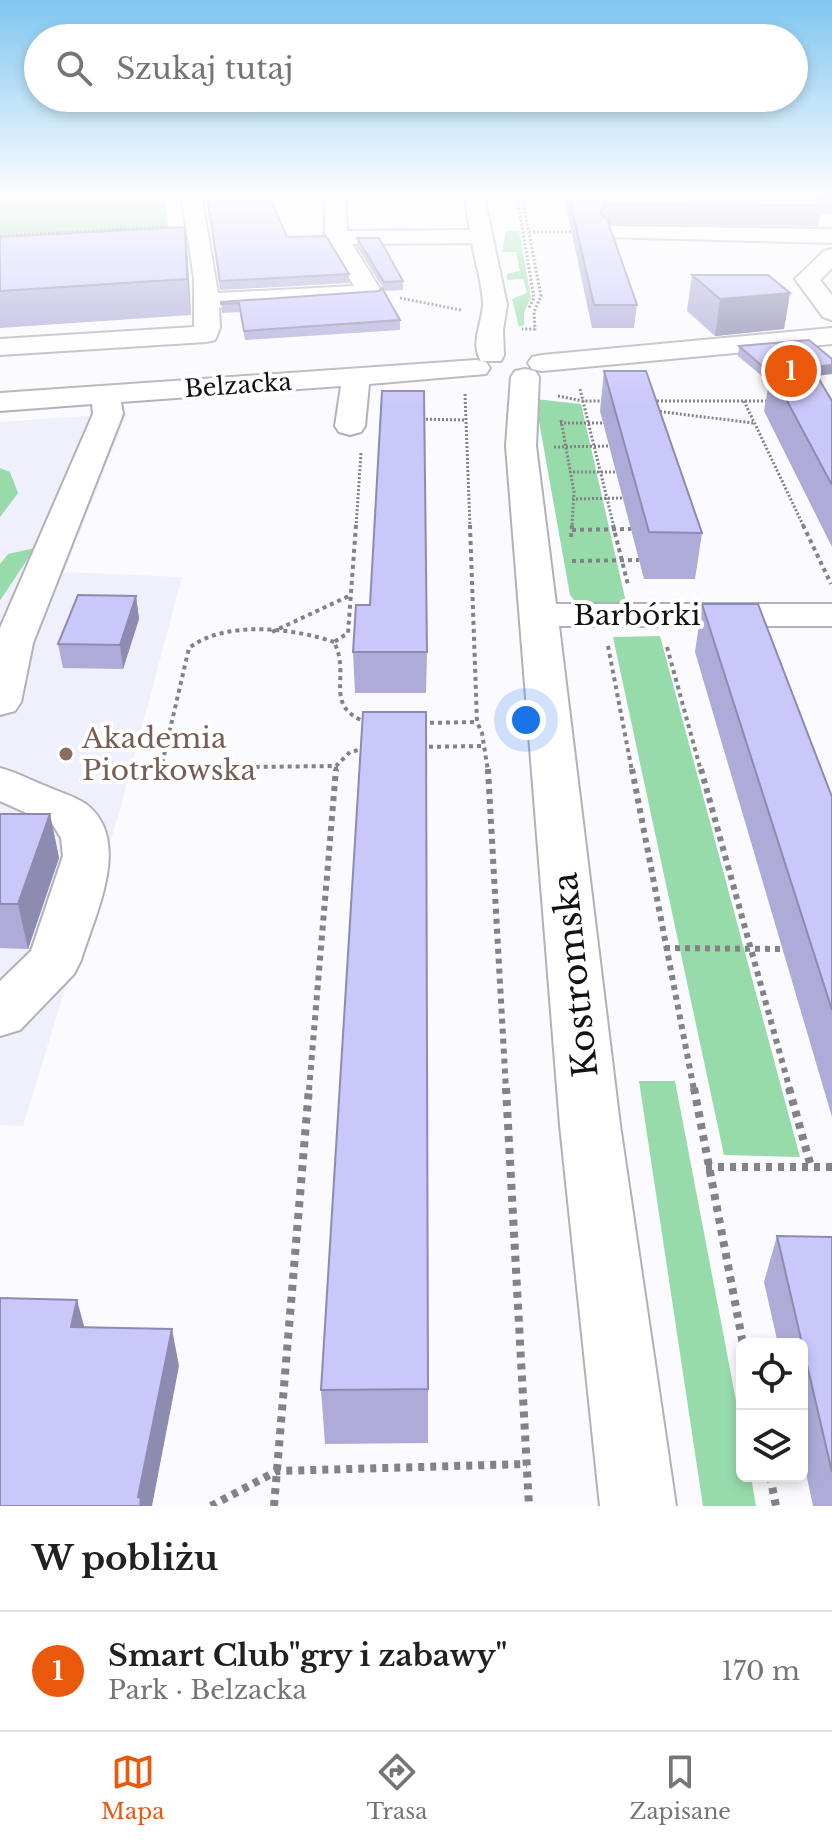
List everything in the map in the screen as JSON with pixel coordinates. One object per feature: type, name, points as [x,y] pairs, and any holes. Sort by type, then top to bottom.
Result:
[{"type":"street","points":[[203,266],[208,301],[206,334],[212,386]]},
{"type":"street","points":[[208,301],[370,292],[355,266]]},
{"type":"street","name":"Kostromska","points":[[488,266],[495,305],[487,366],[535,496]]},
{"type":"street","points":[[538,378],[830,333],[807,279],[821,266]]},
{"type":"street","name":"Kostromska","points":[[495,305],[522,335]]},
{"type":"street","points":[[0,347],[206,334]]},
{"type":"street","name":"Belzacka","points":[[0,402],[487,366],[538,378]]},
{"type":"street","points":[[353,376],[356,437]]},
{"type":"street","name":"Kostromska","points":[[538,378],[535,496],[538,615],[590,1125],[638,1506]]},
{"type":"street","points":[[0,702],[13,643],[108,414],[105,394]]},
{"type":"street","name":"Barbórki","points":[[538,615],[600,615],[644,604],[832,615]]},
{"type":"street","points":[[0,782],[15,793],[56,806],[79,824],[88,839],[87,856],[55,960],[0,1015]]},
{"type":"path","points":[[455,266],[463,320]]},
{"type":"path","points":[[522,335],[527,311],[534,298],[529,266]]},
{"type":"path","points":[[522,335],[535,329],[534,312],[541,296],[536,266]]},
{"type":"path","points":[[370,292],[462,310]]},
{"type":"path","points":[[428,371],[431,378],[465,390],[477,722],[489,779],[529,1506]]},
{"type":"path","points":[[538,378],[557,400]]},
{"type":"path","points":[[538,378],[583,401],[614,405]]},
{"type":"path","points":[[580,387],[622,560],[644,604],[751,948],[811,1167]]},
{"type":"path","points":[[583,401],[609,401]]},
{"type":"path","points":[[648,401],[775,401]]},
{"type":"path","points":[[744,401],[832,585]]},
{"type":"path","points":[[645,409],[754,423]]},
{"type":"path","points":[[559,412],[574,499]]},
{"type":"path","points":[[561,423],[535,496],[600,615],[742,1338]]},
{"type":"path","points":[[561,423],[603,423]]},
{"type":"path","points":[[334,642],[348,633],[356,437]]},
{"type":"path","points":[[566,447],[609,446]]},
{"type":"path","points":[[535,496],[566,447]]},
{"type":"path","points":[[535,496],[571,472],[616,472]]},
{"type":"path","points":[[535,496],[623,498]]},
{"type":"path","points":[[535,496],[574,499]]},
{"type":"path","points":[[535,496],[614,529],[631,529]]},
{"type":"path","points":[[535,496],[622,560],[639,560]]},
{"type":"path","points":[[271,632],[351,595]]},
{"type":"path","points":[[336,766],[161,768],[189,648],[193,642],[214,635],[271,632],[311,634],[334,642],[341,653],[339,705],[354,719],[372,723]]},
{"type":"path","points":[[417,723],[477,722]]},
{"type":"path","points":[[408,747],[484,746]]},
{"type":"path","points":[[274,1506],[336,766],[350,752],[367,748]]},
{"type":"path","points":[[665,948],[780,949]]},
{"type":"path","points":[[706,1167],[832,1167]]},
{"type":"path","points":[[211,1506],[277,1471],[527,1464]]},
{"type":"path","points":[[771,1482],[776,1506]]},
{"type":"shaded area","name":"Akademia Piotrkowska","points":[[127,413],[64,572],[182,577],[119,813],[23,1126],[0,1125],[0,422]]},
{"type":"green space","points":[[0,266],[126,266],[0,304]]},
{"type":"green space","points":[[519,266],[525,266],[531,297],[524,313],[524,325],[519,327],[512,299],[527,293],[523,279],[507,280],[507,274],[520,271]]},
{"type":"green space","points":[[535,399],[581,404],[628,611],[577,604],[570,595]]},
{"type":"green space","points":[[0,468],[10,472],[18,493],[0,517]]},
{"type":"green space","points":[[35,548],[0,600],[0,564],[8,554]]},
{"type":"green space","points":[[660,636],[800,1157],[724,1155],[613,637]]},
{"type":"green space","points":[[639,1081],[675,1081],[736,1401],[736,1482],[752,1482],[756,1506],[703,1506]]},
{"type":"building","points":[[0,266],[187,266],[187,279],[0,291]]},
{"type":"building","points":[[218,266],[344,266],[349,274],[220,281]]},
{"type":"building","points":[[374,266],[395,266],[403,281],[384,282]]},
{"type":"building","points":[[585,266],[623,266],[637,305],[594,305]]},
{"type":"building","points":[[692,275],[768,275],[790,293],[720,299]]},
{"type":"building","points":[[382,288],[400,320],[244,331],[239,303],[221,304],[379,291]]},
{"type":"building","points":[[809,340],[832,359],[832,365],[769,372],[739,346]]},
{"type":"building","points":[[604,371],[646,371],[702,533],[649,532]]},
{"type":"building","points":[[771,371],[814,371],[832,401],[832,485]]},
{"type":"building","points":[[382,391],[424,391],[427,652],[353,652],[356,605],[370,605]]},
{"type":"building","points":[[78,595],[136,596],[120,645],[58,644]]},
{"type":"building","points":[[702,604],[758,604],[832,797],[832,1010]]},
{"type":"building","points":[[363,712],[426,712],[428,1389],[321,1390]]},
{"type":"building","points":[[0,814],[50,814],[18,904],[0,904]]},
{"type":"building","points":[[777,1236],[832,1237],[832,1472],[808,1369],[808,1338],[801,1338]]},
{"type":"building","points":[[0,1298],[77,1300],[71,1327],[172,1329],[138,1497],[141,1498],[140,1506],[0,1506]]},
{"type":"place","name":"Smart Club\"gry i zabawy\"","points":[[791,371]]},
{"type":"place","name":"Akademia Piotrkowska","points":[[66,754]]}]
